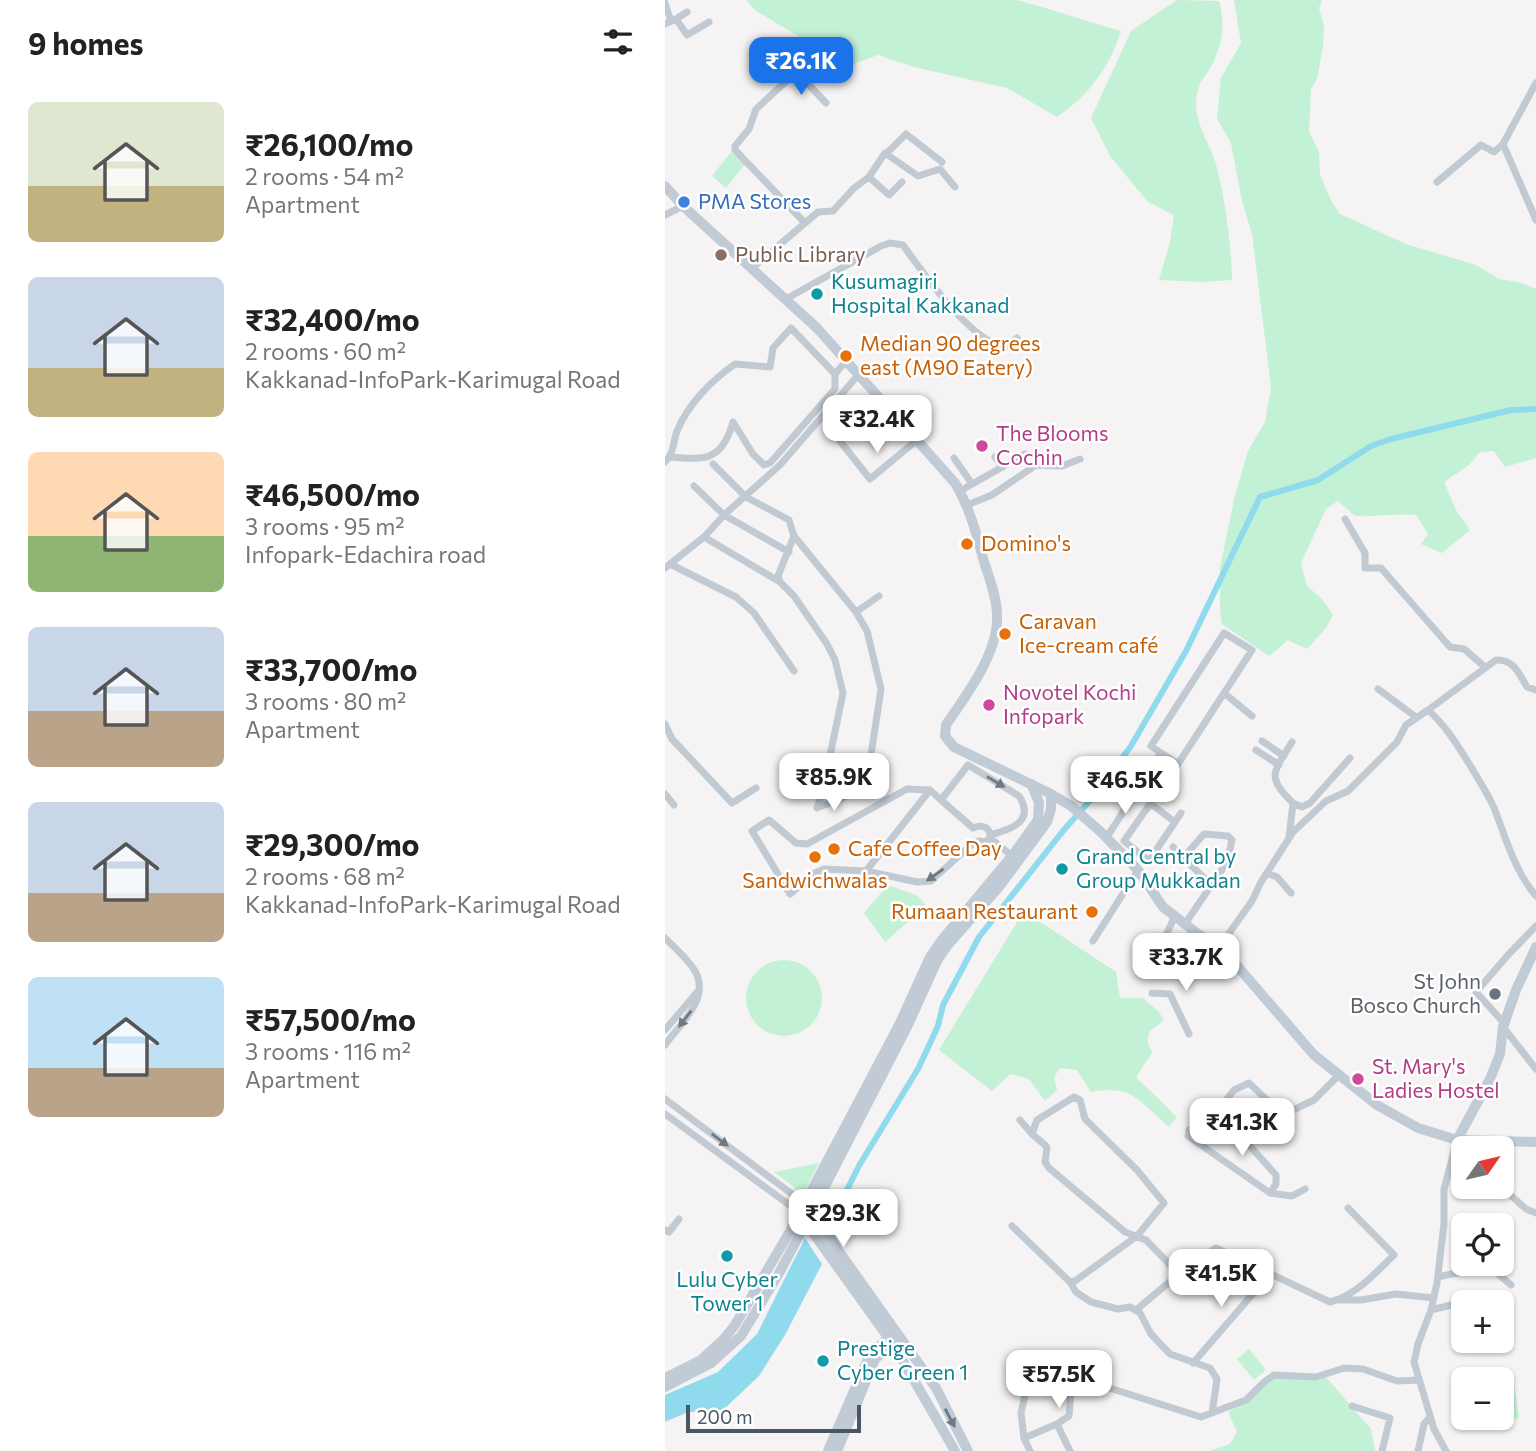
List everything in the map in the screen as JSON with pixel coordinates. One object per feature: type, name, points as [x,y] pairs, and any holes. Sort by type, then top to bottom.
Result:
[{"type":"main road","points":[[665,186],[683,206],[803,314],[847,360],[960,491],[967,505],[990,583],[997,612],[997,626],[979,675],[946,724],[945,736],[954,747],[1069,805],[1107,837],[1138,870],[1163,907],[1220,946],[1314,1055],[1377,1105],[1418,1128],[1451,1138]]},
{"type":"main road","points":[[665,1387],[711,1363],[741,1336],[811,1222],[937,961],[1038,820],[1039,802],[1031,784]]},
{"type":"main road","points":[[1047,822],[1051,809],[1051,794]]},
{"type":"main road","points":[[665,1378],[701,1360],[732,1330],[894,1034],[930,957],[976,907],[999,887],[1047,822],[1069,805]]},
{"type":"main road","points":[[1459,1136],[1490,1079],[1500,1054],[1504,1025],[1515,990],[1536,947]]},
{"type":"main road","points":[[1514,1141],[1536,1142]]},
{"type":"main road","points":[[811,1222],[891,1341],[955,1451]]},
{"type":"main road","points":[[854,1283],[936,1388],[968,1451]]},
{"type":"main road","points":[[828,1451],[841,1431],[876,1359],[891,1341]]},
{"type":"main road","points":[[837,1451],[841,1431]]},
{"type":"street","points":[[666,2],[671,22],[687,35],[709,22]]},
{"type":"street","points":[[671,22],[687,12]]},
{"type":"street","points":[[778,44],[826,103]]},
{"type":"street","points":[[806,223],[734,150],[749,129],[756,109],[815,55]]},
{"type":"street","points":[[1437,182],[1481,145],[1494,152],[1503,144],[1536,83]]},
{"type":"street","points":[[751,269],[818,212],[833,211],[854,188],[869,177],[884,154],[907,134],[942,162]]},
{"type":"street","points":[[1503,144],[1536,220]]},
{"type":"street","points":[[887,153],[918,176],[940,169],[955,187]]},
{"type":"street","points":[[869,177],[889,195],[902,181]]},
{"type":"street","points":[[665,215],[683,206]]},
{"type":"street","points":[[786,299],[881,246],[895,243],[903,246],[951,307],[990,341],[1005,347],[1017,338]]},
{"type":"street","points":[[803,314],[773,348],[770,368],[735,364],[716,378],[696,401],[677,430],[668,460],[700,460],[717,453],[728,439],[733,422],[753,454],[764,465],[770,463],[835,389],[835,374],[847,360]]},
{"type":"street","points":[[791,328],[835,374]]},
{"type":"street","points":[[794,671],[754,613],[736,597],[667,566],[704,537],[724,515],[780,466],[859,374]]},
{"type":"street","points":[[840,441],[870,479],[917,440]]},
{"type":"street","points":[[960,491],[1024,454]]},
{"type":"street","points":[[995,457],[1003,467]]},
{"type":"street","points":[[954,458],[972,484]]},
{"type":"street","points":[[967,505],[992,495],[1036,465],[1062,466],[1080,459]]},
{"type":"street","points":[[704,537],[781,582],[795,596],[835,660],[843,693],[817,808],[866,788],[881,689],[867,631],[856,611],[794,536],[789,520],[746,497],[713,464]]},
{"type":"street","points":[[694,486],[724,515],[789,552]]},
{"type":"street","points":[[1345,519],[1365,553],[1365,568],[1381,568],[1450,647],[1464,649],[1485,667]]},
{"type":"street","points":[[781,582],[778,576],[794,536]]},
{"type":"street","points":[[856,611],[879,596]]},
{"type":"street","points":[[1178,764],[1151,747],[1224,633],[1252,650],[1178,764],[1124,841],[1149,860],[1181,814]]},
{"type":"street","points":[[1220,946],[1252,901],[1289,839],[1313,810],[1326,800],[1348,791],[1389,751],[1406,725],[1496,660],[1503,659],[1512,664],[1527,687],[1536,690]]},
{"type":"street","points":[[1378,689],[1416,718]]},
{"type":"street","points":[[1224,693],[1252,716]]},
{"type":"street","points":[[1428,710],[1459,744],[1495,809],[1513,857],[1536,896]]},
{"type":"street","points":[[665,724],[672,739],[733,803],[756,788]]},
{"type":"street","points":[[1262,741],[1284,756]]},
{"type":"street","points":[[1292,742],[1274,780],[1279,791],[1302,807],[1310,803],[1350,758]]},
{"type":"street","points":[[1255,750],[1279,765]]},
{"type":"street","points":[[1107,837],[1161,753]]},
{"type":"street","points":[[941,800],[968,765],[1019,796],[1023,802],[1021,821],[1010,830],[990,837],[985,842],[979,841],[974,837],[973,828],[941,800],[930,790],[907,789],[807,844],[796,843],[769,820],[752,831],[790,894],[813,874],[824,869],[866,871],[917,881],[931,881],[979,841]]},
{"type":"street","points":[[866,871],[930,790]]},
{"type":"street","points":[[665,794],[674,805]]},
{"type":"street","points":[[1289,839],[1293,803]]},
{"type":"street","points":[[1150,804],[1175,822]]},
{"type":"street","points":[[973,828],[984,826],[990,837],[1012,856]]},
{"type":"street","points":[[1183,858],[1204,834],[1228,836],[1232,840],[1227,862],[1185,924]]},
{"type":"street","points":[[1173,847],[1211,884]]},
{"type":"street","points":[[1093,941],[1138,870]]},
{"type":"street","points":[[1267,873],[1277,877],[1291,893]]},
{"type":"street","points":[[1159,950],[1175,916]]},
{"type":"street","points":[[1536,926],[1476,992],[1536,1068]]},
{"type":"street","points":[[665,937],[694,970],[699,990],[697,1002],[665,1045]]},
{"type":"street","points":[[665,1030],[689,998],[699,990]]},
{"type":"street","points":[[1152,993],[1170,993],[1189,1034]]},
{"type":"street","points":[[1305,1189],[1292,1196],[1271,1193],[1188,1136],[1189,1130],[1217,1111],[1234,1090],[1249,1083],[1269,1102],[1289,1112],[1314,1100],[1339,1075]]},
{"type":"street","points":[[1031,1134],[1037,1120],[1074,1097],[1080,1100],[1085,1119],[1137,1170],[1164,1203],[1137,1236],[1070,1282]]},
{"type":"street","points":[[665,1099],[801,1207]]},
{"type":"street","points":[[1217,1111],[1276,1175],[1276,1184],[1271,1193]]},
{"type":"street","points":[[665,1114],[801,1207]]},
{"type":"street","points":[[1020,1119],[1031,1134],[1047,1148],[1045,1162],[1049,1168],[1125,1232],[1146,1240],[1179,1274],[1184,1275],[1216,1248],[1330,1302],[1396,1294],[1434,1298]]},
{"type":"street","points":[[1446,1451],[1430,1418],[1414,1362],[1438,1278],[1444,1224],[1444,1189],[1451,1163]]},
{"type":"street","points":[[1514,1198],[1526,1209],[1536,1213]]},
{"type":"street","points":[[1340,1300],[1363,1284],[1394,1255],[1348,1208]]},
{"type":"street","points":[[665,1230],[669,1232],[673,1229],[679,1219]]},
{"type":"street","points":[[1012,1226],[1070,1282],[1076,1292],[1091,1302],[1118,1309],[1130,1307],[1136,1310],[1151,1334],[1170,1354],[1210,1368],[1217,1379],[1212,1413]]},
{"type":"street","points":[[1438,1278],[1489,1266],[1511,1285]]},
{"type":"street","points":[[1193,1363],[1269,1273]]},
{"type":"street","points":[[1136,1310],[1179,1274]]},
{"type":"street","points":[[1431,1310],[1451,1305]]},
{"type":"street","points":[[1030,1451],[1024,1438],[1021,1413],[1027,1385],[1039,1375],[1056,1368],[1076,1371],[1100,1385],[1201,1417],[1246,1400],[1274,1375],[1316,1377],[1344,1368],[1363,1369],[1397,1381],[1418,1380]]},
{"type":"street","points":[[1024,1438],[1069,1416],[1076,1371]]},
{"type":"street","points":[[1352,1406],[1390,1418],[1382,1451]]},
{"type":"street","points":[[1418,1451],[1424,1424],[1430,1418]]},
{"type":"street","points":[[1057,1424],[1070,1451]]},
{"type":"green space","points":[[746,0],[1016,0],[1121,31],[1097,80],[1057,117],[1007,88],[914,67],[878,55],[842,68],[808,42],[756,11]]},
{"type":"green space","points":[[1177,0],[1219,1],[1221,8],[1220,44],[1199,87],[1196,111],[1215,160],[1223,196],[1232,280],[1159,280],[1170,242],[1174,215],[1148,202],[1110,156],[1091,118],[1131,31]]},
{"type":"green space","points":[[1234,0],[1322,0],[1319,8],[1324,25],[1323,46],[1317,79],[1311,89],[1309,132],[1319,152],[1320,175],[1340,214],[1406,244],[1476,265],[1499,279],[1536,289],[1536,458],[1505,467],[1494,451],[1480,452],[1469,465],[1444,482],[1456,510],[1470,530],[1442,553],[1421,544],[1428,534],[1416,515],[1355,516],[1338,501],[1326,509],[1301,563],[1307,586],[1322,599],[1333,615],[1326,628],[1307,649],[1288,640],[1269,656],[1222,624],[1220,611],[1220,568],[1235,495],[1248,451],[1265,422],[1271,387],[1252,234],[1242,201],[1231,143],[1217,119],[1221,78],[1241,43]]},
{"type":"green space","points":[[731,152],[745,164],[726,188],[712,176]]},
{"type":"green space","points":[[888,885],[918,896],[926,906],[885,942],[864,913]]},
{"type":"green space","points":[[1024,911],[1116,972],[1120,998],[1143,998],[1159,1012],[1164,1020],[1150,1031],[1147,1040],[1152,1053],[1136,1077],[1177,1117],[1169,1127],[1135,1097],[1116,1091],[1091,1092],[1077,1070],[1060,1068],[1054,1077],[1057,1090],[1045,1101],[1029,1079],[1010,1074],[992,1091],[939,1050]]},
{"type":"green space","points":[[777,960],[791,960],[805,966],[816,977],[822,998],[819,1013],[811,1025],[791,1036],[777,1036],[763,1030],[752,1019],[746,1005],[746,991],[752,977],[763,966]]},
{"type":"green space","points":[[819,1163],[803,1194],[774,1172]]},
{"type":"green space","points":[[1249,1349],[1266,1370],[1254,1380],[1237,1359]]},
{"type":"green space","points":[[1325,1376],[1371,1429],[1375,1451],[1209,1451],[1230,1444],[1237,1432],[1228,1412],[1247,1402],[1274,1377]]},
{"type":"green space","points":[[1514,1385],[1519,1418],[1514,1419]]},
{"type":"water","points":[[805,1238],[822,1264],[785,1335],[759,1376],[722,1411],[688,1412],[665,1422],[665,1395],[718,1372],[757,1334]]},
{"type":"waterway","points":[[825,1233],[860,1164],[918,1069],[938,1026],[943,1005],[979,937],[1131,746],[1186,651],[1260,497],[1318,480],[1371,446],[1391,439],[1511,410],[1536,409]]},
{"type":"place","name":"PMA Stores","points":[[684,202]]},
{"type":"place","name":"Public Library","points":[[721,255]]},
{"type":"place","name":"Kusumagiri Hospital Kakkanad","points":[[817,294]]},
{"type":"place","name":"Median 90 degrees east (M90 Eatery)","points":[[846,356]]},
{"type":"place","name":"The Blooms Cochin","points":[[982,446]]},
{"type":"place","name":"Domino's","points":[[967,544]]},
{"type":"place","name":"Caravan Ice-cream café","points":[[1005,634]]},
{"type":"place","name":"Novotel Kochi Infopark","points":[[989,705]]},
{"type":"place","name":"Cafe Coffee Day","points":[[834,849]]},
{"type":"place","name":"Sandwichwalas","points":[[815,857]]},
{"type":"place","name":"Grand Central by Group Mukkadan","points":[[1062,869]]},
{"type":"place","name":"Rumaan Restaurant","points":[[1092,912]]},
{"type":"place","name":"St John Bosco Church","points":[[1495,994]]},
{"type":"place","name":"St. Mary's Ladies Hostel","points":[[1358,1079]]},
{"type":"place","name":"Lulu Cyber Tower 1","points":[[727,1256]]},
{"type":"place","name":"Prestige Cyber Green 1","points":[[823,1361]]}]
